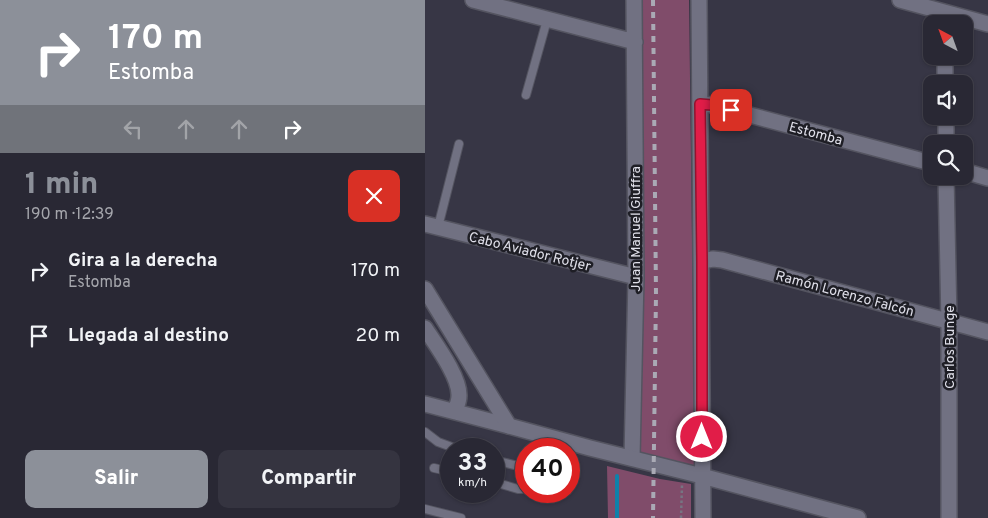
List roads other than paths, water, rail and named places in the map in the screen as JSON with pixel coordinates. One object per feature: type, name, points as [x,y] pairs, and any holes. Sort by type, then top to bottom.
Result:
[{"type":"street","points":[[473,0],[635,42]]},
{"type":"street","name":"Juan Manuel Giuffra","points":[[632,458],[636,277],[634,0]]},
{"type":"street","points":[[699,0],[703,518]]},
{"type":"street","points":[[900,0],[988,24]]},
{"type":"street","name":"Estomba","points":[[700,104],[712,105],[923,161]]},
{"type":"street","points":[[973,174],[988,178]]},
{"type":"street","name":"Carlos Bunge","points":[[946,185],[949,322],[949,518]]},
{"type":"street","name":"Cabo Aviador Rotjer","points":[[431,226],[636,277]]},
{"type":"street","name":"Ramón Lorenzo Falcón","points":[[702,261],[722,260],[988,332]]},
{"type":"street","points":[[425,289],[509,426]]},
{"type":"street","points":[[425,328],[447,362],[459,390],[459,399],[455,412]]},
{"type":"street","points":[[425,404],[858,518]]},
{"type":"lane","points":[[526,96],[547,20]]},
{"type":"lane","points":[[431,226],[459,144]]},
{"type":"lane","points":[[425,432],[440,443]]},
{"type":"lane","points":[[434,468],[440,469]]},
{"type":"lane","points":[[425,509],[461,518]]},
{"type":"waterway","points":[[617,476],[617,518]]},
{"type":"railway","points":[[653,0],[656,294],[653,518]]}]
